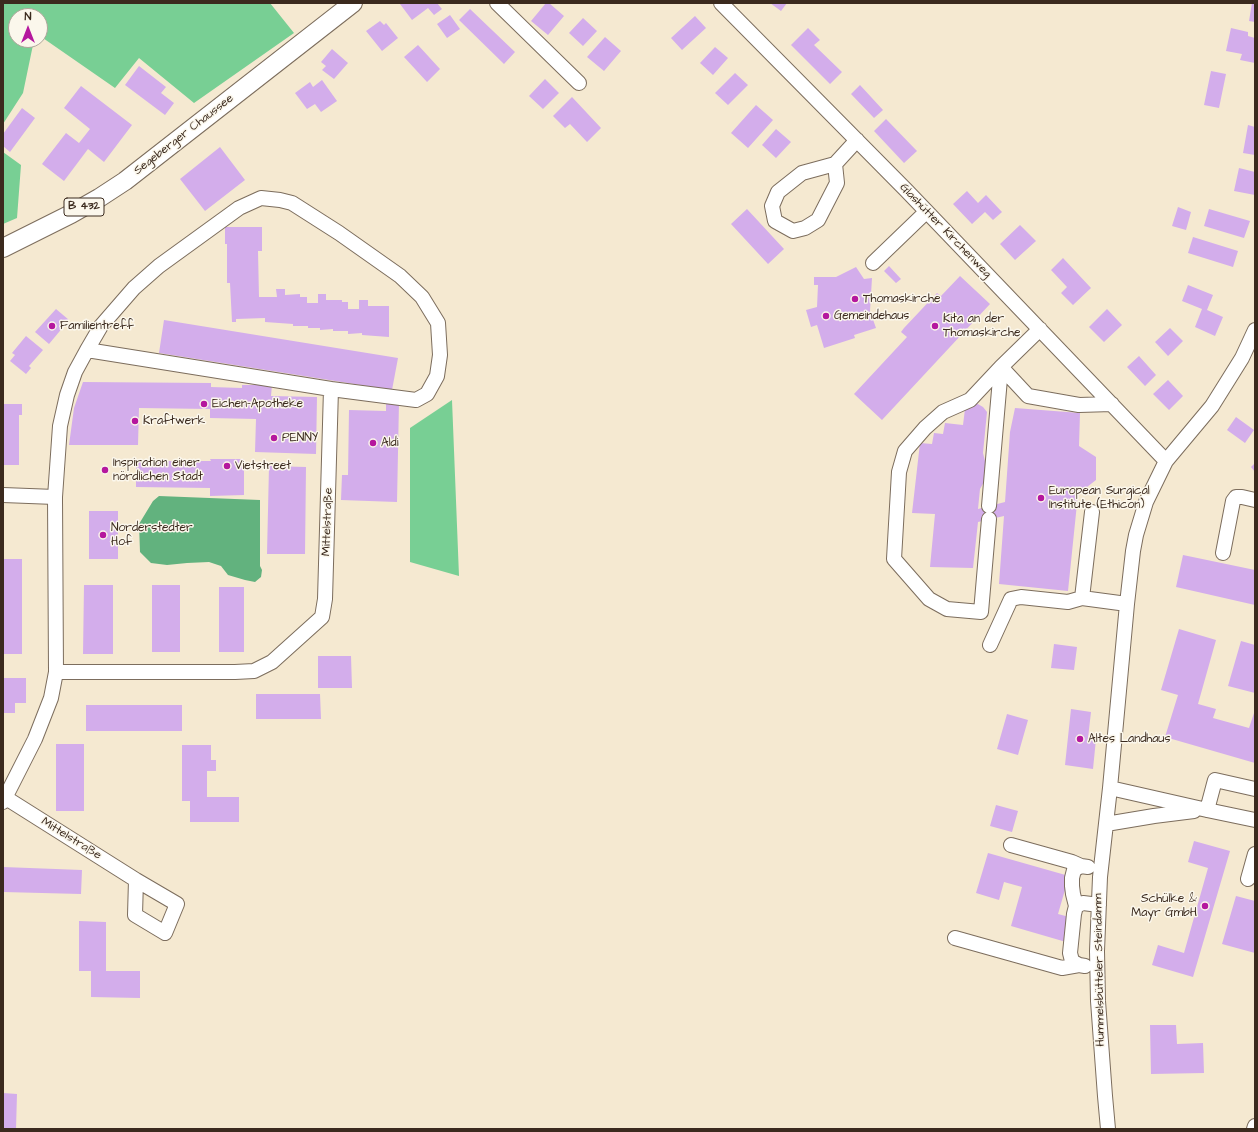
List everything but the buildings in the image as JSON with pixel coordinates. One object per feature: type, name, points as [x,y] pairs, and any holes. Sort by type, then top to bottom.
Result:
[{"type":"main road","name":"Segeberger Chaussee","points":[[3,248],[71,214],[125,181],[353,3]]},
{"type":"street","points":[[496,3],[580,83]]},
{"type":"street","name":"Glashütter Kirchenweg","points":[[721,3],[857,140],[1166,461]]},
{"type":"street","points":[[834,164],[836,183],[818,220],[805,228],[793,231],[775,221],[772,206],[778,192],[802,173],[834,164],[857,140]]},
{"type":"street","name":"Mittelstraße","points":[[56,672],[254,671],[272,662],[322,618],[326,599],[332,389],[416,400],[427,394],[437,376],[440,355],[438,323],[422,297],[400,276],[339,233],[292,203],[261,198],[239,208],[159,266],[134,288],[101,326],[86,350],[67,395],[63,409],[58,442],[55,497],[56,672],[51,698],[35,739],[5,800],[136,880]]},
{"type":"street","points":[[873,263],[926,212]]},
{"type":"street","points":[[1001,367],[981,612],[947,609],[929,599],[894,558],[900,472],[905,451],[925,428],[943,412],[970,400],[1001,367],[1040,329]]},
{"type":"street","points":[[1166,461],[1212,406],[1242,358],[1255,330]]},
{"type":"street","points":[[86,350],[332,389]]},
{"type":"street","points":[[1001,367],[1028,396],[1079,405],[1112,404]]},
{"type":"street","name":"Hummelsbütteler Steindamm","points":[[1108,1129],[1100,1036],[1098,966],[1098,905],[1101,867],[1110,788],[1130,568],[1136,535],[1146,502],[1166,461]]},
{"type":"street","points":[[3,495],[55,497]]},
{"type":"street","points":[[1223,553],[1232,501],[1236,497],[1255,500]]},
{"type":"street","points":[[1082,598],[1092,512]]},
{"type":"street","points":[[990,645],[1011,599],[1021,597],[1068,602],[1082,598],[1127,604]]},
{"type":"street","points":[[1207,810],[1215,780],[1255,789]]},
{"type":"street","points":[[1110,788],[1255,820]]},
{"type":"street","points":[[1106,824],[1154,816],[1207,810]]},
{"type":"street","points":[[1011,845],[1072,862],[1081,866],[1101,867]]},
{"type":"street","points":[[1248,879],[1255,854]]},
{"type":"street","points":[[1079,965],[1072,961],[1070,953],[1076,906],[1073,894],[1072,878],[1074,870],[1081,866]]},
{"type":"street","points":[[1076,906],[1083,903],[1098,905]]},
{"type":"street","points":[[955,938],[1062,968],[1079,965],[1098,966]]},
{"type":"green space","points":[[3,3],[270,3],[294,33],[194,103],[139,58],[115,88],[48,42],[48,8],[8,8],[8,48],[32,48],[23,93],[3,124]]},
{"type":"green space","points":[[3,152],[21,165],[17,218],[3,224]]},
{"type":"green space","points":[[452,400],[459,576],[410,562],[410,428]]},
{"type":"green space","points":[[159,496],[260,500],[261,577],[255,582],[245,580],[228,575],[221,566],[209,562],[167,565],[151,563],[140,552],[139,524],[153,501]]},
{"type":"place","name":"Thomaskirche","points":[[855,299]]},
{"type":"place","name":"Gemeindehaus","points":[[826,316]]},
{"type":"place","name":"Familientreff","points":[[52,326]]},
{"type":"place","name":"Kita an der Thomaskirche","points":[[935,326]]},
{"type":"place","name":"Eichen-Apotheke","points":[[204,404]]},
{"type":"place","name":"Kraftwerk","points":[[135,421]]},
{"type":"place","name":"PENNY","points":[[274,438]]},
{"type":"place","name":"Aldi","points":[[373,443]]},
{"type":"place","name":"Vietstreet","points":[[227,466]]},
{"type":"place","name":"Inspiration einer nördlichen Stadt","points":[[105,470]]},
{"type":"place","name":"European Surgical Institute (Ethicon)","points":[[1041,498]]},
{"type":"place","name":"Norderstedter Hof","points":[[103,535]]},
{"type":"place","name":"Altes Landhaus","points":[[1080,739]]},
{"type":"place","name":"Schülke & Mayr GmbH","points":[[1205,906]]}]
